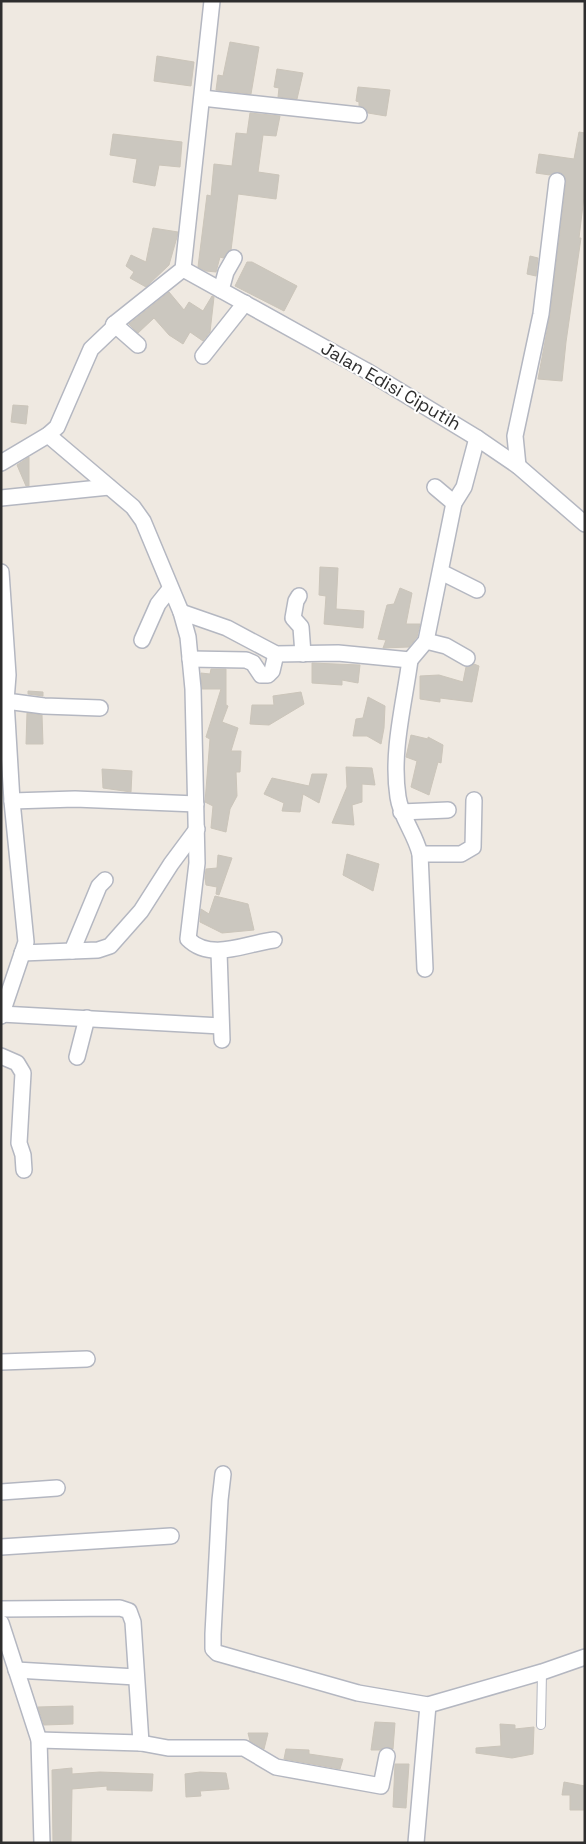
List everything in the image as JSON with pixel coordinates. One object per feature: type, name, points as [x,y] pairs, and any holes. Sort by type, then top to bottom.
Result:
[{"type":"street","points":[[1,463],[48,435],[57,427],[91,349],[114,324],[183,269],[187,216],[212,1]]},
{"type":"street","points":[[202,98],[360,115]]},
{"type":"street","points":[[518,466],[515,436],[541,314],[557,181]]},
{"type":"street","points":[[222,290],[226,272],[234,258]]},
{"type":"street","name":"Jalan Edisi Ciputih","points":[[183,269],[365,370],[477,438],[518,466],[585,524]]},
{"type":"street","points":[[202,356],[245,303]]},
{"type":"street","points":[[114,324],[138,345]]},
{"type":"street","points":[[48,435],[133,507],[143,521],[181,612],[190,659],[197,829],[197,863],[188,939],[194,945],[219,952],[274,940]]},
{"type":"street","points":[[425,969],[420,854],[416,838],[401,812],[395,774],[410,660],[426,641],[454,503],[464,487],[477,438]]},
{"type":"street","points":[[1,498],[109,487]]},
{"type":"street","points":[[435,487],[454,503]]},
{"type":"street","points":[[1,572],[12,801],[26,942],[1,1015],[87,1018],[222,1033],[219,952]]},
{"type":"street","points":[[441,572],[477,590]]},
{"type":"street","points":[[142,640],[158,604],[170,589]]},
{"type":"street","points":[[299,596],[296,601],[293,618],[301,627],[303,654]]},
{"type":"street","points":[[181,612],[227,628],[276,654],[338,653],[410,660]]},
{"type":"street","points":[[426,641],[446,646],[467,658]]},
{"type":"street","points":[[190,659],[246,660],[253,663],[257,671],[264,676],[272,671],[276,654]]},
{"type":"street","points":[[6,700],[44,706],[100,708]]},
{"type":"street","points":[[12,801],[75,799],[127,803],[196,804]]},
{"type":"street","points":[[420,854],[461,854],[473,847],[474,800]]},
{"type":"street","points":[[401,812],[448,810]]},
{"type":"street","points":[[22,953],[98,950],[110,946],[141,911],[171,864],[197,829]]},
{"type":"street","points":[[72,951],[98,886],[105,880]]},
{"type":"street","points":[[77,1057],[87,1018]]},
{"type":"street","points":[[1,1056],[17,1063],[23,1073],[19,1144],[23,1155],[24,1170]]},
{"type":"street","points":[[1,1362],[87,1359]]},
{"type":"street","points":[[223,1474],[220,1500],[214,1651],[358,1693],[428,1705],[585,1658]]},
{"type":"street","points":[[1,1492],[57,1488]]},
{"type":"street","points":[[1,1547],[171,1536]]},
{"type":"street","points":[[1,1608],[120,1608],[129,1611],[133,1622],[141,1743]]},
{"type":"street","points":[[1,1623],[39,1740],[42,1843]]},
{"type":"street","points":[[16,1670],[136,1677]]},
{"type":"street","points":[[416,1843],[428,1705]]},
{"type":"street","points":[[39,1740],[141,1743],[168,1748],[244,1748],[276,1767],[381,1786],[387,1756]]},
{"type":"lane","points":[[541,1725],[542,1672]]},
{"type":"building","points":[[230,42],[259,47],[251,94],[216,90],[218,75],[223,76]]},
{"type":"building","points":[[157,56],[194,62],[191,86],[154,81]]},
{"type":"building","points":[[277,69],[303,73],[297,99],[278,97],[279,88],[274,87]]},
{"type":"building","points":[[358,87],[390,90],[386,116],[368,113],[365,108],[359,106],[359,102],[356,101]]},
{"type":"building","points":[[250,113],[280,116],[276,136],[263,135],[258,172],[279,175],[276,199],[238,194],[231,250],[223,258],[220,257],[216,272],[206,271],[198,267],[207,195],[211,196],[214,164],[232,166],[236,133],[247,134]]},
{"type":"building","points":[[579,132],[585,133],[585,188],[579,238],[581,238],[562,381],[538,379],[550,315],[566,182],[565,177],[559,172],[550,175],[536,173],[539,154],[574,159]]},
{"type":"building","points":[[113,134],[182,142],[180,167],[159,165],[155,186],[133,182],[137,159],[110,155]]},
{"type":"building","points":[[153,228],[178,232],[169,265],[146,287],[130,278],[134,272],[126,266],[131,255],[146,262]]},
{"type":"building","points":[[530,256],[538,258],[536,276],[527,274]]},
{"type":"building","points":[[247,262],[252,262],[297,286],[284,311],[235,286]]},
{"type":"building","points":[[169,292],[184,310],[189,302],[203,311],[212,296],[214,297],[210,332],[203,341],[190,332],[183,344],[169,335],[154,318],[138,333],[129,324]]},
{"type":"building","points":[[13,405],[28,406],[26,424],[11,422]]},
{"type":"building","points":[[29,457],[29,486],[26,486],[17,465]]},
{"type":"building","points":[[320,567],[338,568],[336,609],[364,611],[363,628],[324,624],[326,596],[319,595]]},
{"type":"building","points":[[400,588],[412,593],[406,624],[420,624],[417,637],[409,647],[383,648],[386,640],[378,639],[387,605],[394,604]]},
{"type":"building","points":[[312,663],[360,665],[358,683],[342,680],[342,685],[312,683]]},
{"type":"building","points":[[474,664],[479,666],[472,702],[440,698],[440,702],[420,699],[420,676],[439,675],[463,682],[466,667]]},
{"type":"building","points":[[211,669],[226,669],[226,705],[228,706],[222,722],[238,728],[231,751],[241,751],[240,772],[236,772],[237,796],[230,809],[226,832],[211,828],[213,806],[205,802],[210,739],[206,737],[221,689],[202,689],[201,673],[210,674]]},
{"type":"building","points":[[28,691],[43,692],[43,696],[28,694]]},
{"type":"building","points":[[301,692],[304,704],[269,725],[250,724],[252,705],[274,705],[273,696]]},
{"type":"building","points":[[368,697],[385,706],[381,744],[367,736],[353,736],[356,719],[363,718]]},
{"type":"building","points":[[27,713],[42,715],[43,744],[26,744]]},
{"type":"building","points":[[411,735],[428,739],[428,737],[443,745],[441,763],[438,762],[429,795],[411,787],[417,761],[406,757]]},
{"type":"building","points":[[346,767],[372,768],[375,785],[362,784],[362,802],[352,805],[354,825],[332,823],[347,787]]},
{"type":"building","points":[[102,769],[132,771],[131,792],[103,788]]},
{"type":"building","points":[[312,774],[327,774],[319,803],[303,794],[300,812],[282,811],[284,803],[264,794],[272,778],[309,786]]},
{"type":"building","points":[[347,854],[379,864],[373,891],[343,875]]},
{"type":"building","points":[[218,855],[232,858],[219,895],[216,894],[217,887],[206,885],[205,878],[206,869],[217,868]]},
{"type":"building","points":[[215,896],[248,904],[254,930],[222,933],[200,922],[201,909],[209,914]]},
{"type":"building","points":[[73,1706],[73,1724],[44,1725],[38,1707]]},
{"type":"building","points":[[375,1722],[395,1723],[393,1749],[388,1747],[380,1750],[371,1750]]},
{"type":"building","points":[[500,1724],[515,1725],[515,1729],[534,1727],[533,1754],[512,1758],[476,1753],[476,1748],[501,1746]]},
{"type":"building","points":[[248,1733],[268,1733],[264,1749],[250,1741]]},
{"type":"building","points":[[286,1749],[309,1750],[309,1754],[343,1759],[340,1769],[284,1759]]},
{"type":"building","points":[[395,1764],[409,1764],[406,1808],[393,1807]]},
{"type":"building","points":[[72,1768],[72,1774],[100,1772],[153,1774],[152,1791],[107,1790],[107,1786],[72,1789],[71,1843],[53,1843],[52,1770]]},
{"type":"building","points":[[200,1772],[226,1773],[229,1789],[200,1791],[201,1796],[186,1797],[185,1774]]},
{"type":"building","points":[[564,1782],[585,1786],[585,1810],[570,1810],[570,1795],[562,1795]]}]
